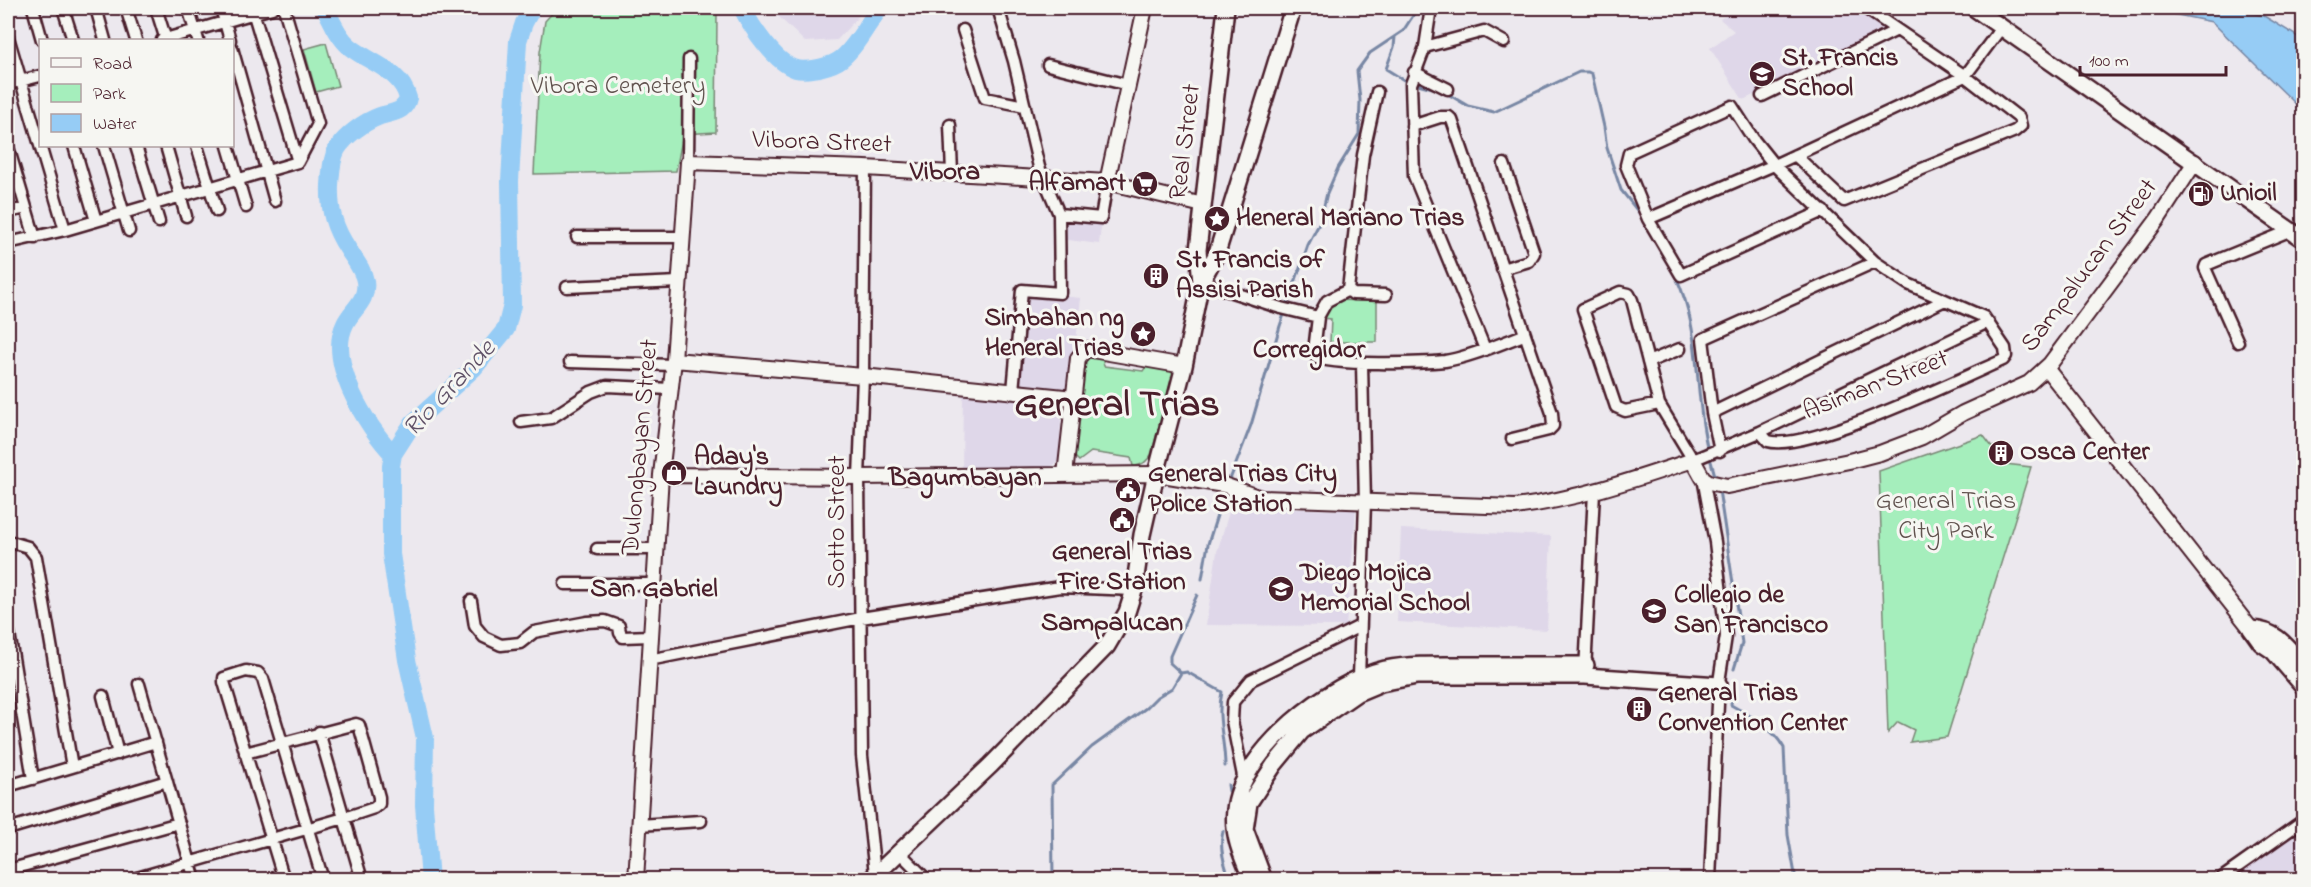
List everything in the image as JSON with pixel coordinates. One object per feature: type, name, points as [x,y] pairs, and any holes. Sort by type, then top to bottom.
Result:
[{"type":"main road","name":"Real Street","points":[[1202,282],[1198,250],[1226,8]]},
{"type":"main road","points":[[872,877],[992,765],[1107,646],[1127,612],[1134,590],[1142,535],[1184,366],[1202,282],[1217,252],[1293,8]]},
{"type":"main road","points":[[1974,8],[2304,240]]},
{"type":"main road","points":[[2251,629],[2269,632],[2278,637],[2304,666]]},
{"type":"main road","points":[[2251,629],[2261,643],[2273,651],[2304,687]]},
{"type":"main road","points":[[1252,879],[1234,830],[1235,809],[1244,781],[1278,735],[1305,711],[1336,689],[1359,677],[1385,669],[1418,665],[1585,671],[1719,685]]},
{"type":"main road","points":[[1263,879],[1245,829],[1249,803],[1274,765],[1302,731],[1357,693],[1381,683],[1417,676],[1585,671]]},
{"type":"street","points":[[33,8],[42,39]]},
{"type":"street","points":[[63,8],[73,39]]},
{"type":"street","points":[[96,8],[105,39]]},
{"type":"street","points":[[126,8],[136,39]]},
{"type":"street","points":[[156,8],[165,39]]},
{"type":"street","points":[[188,8],[197,36]]},
{"type":"street","points":[[221,8],[230,39]]},
{"type":"street","points":[[173,39],[197,36],[252,10],[272,8]]},
{"type":"street","points":[[8,243],[65,230],[298,162],[318,124],[284,8]]},
{"type":"street","points":[[998,8],[1039,167],[1059,214],[1060,293],[1022,290],[1013,391]]},
{"type":"street","points":[[1059,214],[1101,218],[1146,8]]},
{"type":"street","points":[[1431,8],[1425,47],[1414,72],[1410,89],[1416,183],[1485,349]]},
{"type":"street","points":[[1795,155],[1844,201],[2019,129],[2021,126],[2019,118],[1965,76],[1865,8]]},
{"type":"street","points":[[252,10],[298,162]]},
{"type":"street","points":[[1648,219],[1774,165],[1965,76],[2001,28]]},
{"type":"street","points":[[963,30],[985,98],[1025,106]]},
{"type":"street","points":[[1761,96],[1897,30]]},
{"type":"street","points":[[1425,47],[1478,32],[1490,33],[1504,42]]},
{"type":"street","points":[[8,37],[39,142]]},
{"type":"street","points":[[234,55],[275,201]]},
{"type":"street","points":[[688,162],[689,59]]},
{"type":"street","points":[[1048,65],[1128,85]]},
{"type":"street","points":[[1414,72],[1448,90]]},
{"type":"street","points":[[8,84],[39,76]]},
{"type":"street","points":[[1348,290],[1363,155],[1377,92]]},
{"type":"street","points":[[661,475],[860,477],[1156,474],[1230,487],[1262,498],[1515,507],[1557,502],[1720,451],[1988,322],[1981,315],[1908,284],[1875,262],[1823,211],[1774,165],[1732,106],[1629,153],[1626,165],[1648,219],[1681,275],[1823,211]]},
{"type":"street","points":[[1412,126],[1444,116],[1452,120],[1552,413],[1553,426],[1549,430],[1512,439]]},
{"type":"street","points":[[950,125],[952,173]]},
{"type":"street","points":[[40,147],[65,230]]},
{"type":"street","points":[[74,147],[96,221]]},
{"type":"street","points":[[104,147],[129,231]]},
{"type":"street","points":[[136,147],[159,222]]},
{"type":"street","points":[[166,147],[186,216]]},
{"type":"street","points":[[197,147],[217,211]]},
{"type":"street","points":[[228,147],[246,207]]},
{"type":"street","points":[[8,150],[12,179],[26,208],[35,238]]},
{"type":"street","name":"Vibora Street","points":[[688,162],[865,168],[1107,182],[1203,204]]},
{"type":"street","name":"Dulongbayan Street","points":[[636,879],[661,475],[673,362],[688,162]]},
{"type":"street","name":"Sampalucan Street","points":[[1703,478],[1717,485],[1740,484],[1880,453],[1922,437],[1963,413],[2030,383],[2046,368],[2158,219],[2195,162]]},
{"type":"street","points":[[1502,269],[1530,261],[1534,254],[1504,164]]},
{"type":"street","name":"Sotto Street","points":[[865,168],[860,477],[862,756],[872,877]]},
{"type":"street","points":[[8,212],[26,208]]},
{"type":"street","points":[[2238,342],[2205,268],[2206,265],[2289,231]]},
{"type":"street","points":[[577,237],[682,237]]},
{"type":"street","points":[[1720,451],[1712,413],[1703,339],[1875,262]]},
{"type":"street","points":[[567,286],[679,282]]},
{"type":"street","points":[[1202,282],[1293,312],[1318,317]]},
{"type":"street","points":[[1348,290],[1353,294],[1386,295]]},
{"type":"street","points":[[1348,290],[1326,301],[1318,317],[1314,351],[1316,357],[1324,361],[1362,363],[1446,361],[1524,335]]},
{"type":"street","points":[[1659,404],[1625,411],[1616,407],[1582,309],[1620,292],[1629,294],[1659,404],[1703,478],[1715,542],[1726,636],[1719,685],[1710,879]]},
{"type":"street","points":[[1712,413],[1945,300]]},
{"type":"street","name":"Asiman Street","points":[[1760,432],[1768,441],[1781,443],[1850,426],[2003,360],[2006,356],[2005,348],[1988,322]]},
{"type":"street","points":[[1065,475],[1078,358],[1086,349],[1184,366]]},
{"type":"street","points":[[1648,362],[1680,349]]},
{"type":"street","points":[[570,362],[673,362],[863,376],[1074,398]]},
{"type":"street","points":[[1359,677],[1365,503],[1362,363]]},
{"type":"street","points":[[2046,368],[2251,629]]},
{"type":"street","points":[[521,422],[551,418],[591,392],[607,386],[670,389]]},
{"type":"street","points":[[1585,671],[1594,492]]},
{"type":"street","points":[[8,541],[28,547],[36,557],[72,767]]},
{"type":"street","points":[[597,549],[656,549]]},
{"type":"street","points":[[565,584],[654,584]]},
{"type":"street","points":[[649,660],[861,618],[1060,587],[1134,590]]},
{"type":"street","points":[[471,601],[475,626],[484,637],[501,645],[520,644],[534,632],[601,621],[617,624],[623,637],[650,636]]},
{"type":"street","points":[[1244,781],[1232,721],[1233,702],[1251,680],[1360,626]]},
{"type":"street","points":[[8,627],[33,779]]},
{"type":"street","points":[[284,879],[224,682],[224,678],[246,671],[258,673],[263,679],[323,879]]},
{"type":"street","points":[[139,684],[195,879]]},
{"type":"street","points":[[103,696],[118,754]]},
{"type":"street","points":[[130,879],[153,876],[190,862],[344,818],[374,808],[379,804],[359,725],[352,723],[245,753]]},
{"type":"street","points":[[320,732],[362,879]]},
{"type":"street","points":[[8,786],[156,742]]},
{"type":"street","points":[[8,829],[167,781]]},
{"type":"street","points":[[2219,879],[2304,820]]},
{"type":"street","points":[[639,825],[701,821]]},
{"type":"street","points":[[8,870],[179,823]]},
{"type":"street","points":[[899,852],[927,879]]},
{"type":"shaded area","points":[[772,8],[863,8],[837,40],[805,42]]},
{"type":"shaded area","name":"St. Francis School","points":[[1740,8],[1858,8],[1884,27],[1886,33],[1743,100],[1710,48],[1734,31],[1720,19]]},
{"type":"shaded area","points":[[1061,216],[1102,220],[1099,244],[1061,239]]},
{"type":"shaded area","points":[[1023,292],[1081,298],[1070,393],[1013,387]]},
{"type":"shaded area","points":[[963,392],[1046,398],[1061,412],[1060,459],[1046,472],[962,474]]},
{"type":"shaded area","name":"Diego Mojica Memorial School","points":[[1233,499],[1296,509],[1356,510],[1346,626],[1206,625],[1217,552]]},
{"type":"shaded area","points":[[1401,529],[1551,536],[1547,630],[1397,622]]},
{"type":"shaded area","points":[[2303,815],[2303,879],[2213,879]]},
{"type":"green space","name":"Vibora Cemetery","points":[[557,8],[715,8],[717,13],[716,132],[683,134],[676,171],[534,174],[540,52],[545,21]]},
{"type":"green space","points":[[326,43],[338,86],[316,92],[304,49]]},
{"type":"green space","points":[[1329,300],[1377,301],[1377,342],[1330,342],[1331,319],[1322,318]]},
{"type":"green space","points":[[1101,354],[1104,366],[1143,371],[1150,361],[1171,367],[1173,374],[1151,455],[1139,465],[1133,466],[1131,458],[1091,452],[1079,461],[1073,455],[1084,356]]},
{"type":"green space","name":"General Trias City Park","points":[[1983,435],[2005,464],[2031,467],[1947,737],[1910,742],[1914,730],[1898,722],[1888,733],[1879,471]]},
{"type":"water","points":[[2143,8],[2232,8],[2264,16],[2300,38],[2304,43],[2303,111],[2212,22]]},
{"type":"waterway","points":[[325,8],[342,39],[358,53],[399,80],[408,98],[401,109],[368,122],[345,139],[337,149],[334,158],[330,185],[330,203],[336,226],[365,281],[362,299],[348,318],[341,339],[341,357],[345,375],[361,411],[393,454]]},
{"type":"waterway","name":"Rio Grande","points":[[430,880],[424,805],[425,738],[407,660],[391,554],[391,466],[393,454],[413,423],[474,368],[506,329],[512,305],[510,181],[518,41],[532,8]]},
{"type":"waterway","name":"Rio Grande","points":[[742,8],[772,52],[788,65],[802,70],[834,64],[841,59],[880,8]]},
{"type":"waterway","points":[[1229,482],[1251,425],[1280,326],[1308,245],[1320,222],[1327,193],[1338,168],[1359,134],[1360,100],[1357,71],[1370,53],[1403,31],[1418,8]]},
{"type":"waterway","points":[[1395,37],[1386,69],[1407,82]]},
{"type":"waterway","points":[[1446,93],[1468,106],[1494,112],[1579,72],[1592,74],[1607,148],[1621,190],[1644,219]]},
{"type":"waterway","points":[[1414,83],[1440,90]]},
{"type":"waterway","points":[[1675,275],[1690,318],[1703,429],[1708,451]]},
{"type":"waterway","points":[[1710,458],[1716,479]]},
{"type":"waterway","points":[[1202,579],[1208,544],[1225,490]]},
{"type":"waterway","points":[[1719,490],[1742,643],[1734,669]]},
{"type":"waterway","points":[[1181,673],[1170,663],[1170,656],[1197,595]]},
{"type":"waterway","points":[[1053,880],[1052,785],[1092,747],[1172,688],[1181,673],[1187,672],[1222,692],[1220,720],[1225,766]]},
{"type":"waterway","points":[[1732,691],[1731,705],[1768,729],[1784,748],[1788,835],[1796,880]]},
{"type":"waterway","points":[[1228,785],[1229,791]]},
{"type":"waterway","points":[[1223,831],[1222,849],[1230,880]]},
{"type":"place","name":"St. Francis School","points":[[1762,74]]},
{"type":"place","name":"Alfamart","points":[[1145,184]]},
{"type":"place","name":"Unioil","points":[[2201,194]]},
{"type":"place","name":"Heneral Mariano Trias","points":[[1217,219]]},
{"type":"place","name":"St. Francis of Assisi Parish","points":[[1156,276]]},
{"type":"place","name":"Simbahan ng Heneral Trias","points":[[1143,334]]},
{"type":"place","name":"Osca Center","points":[[2001,453]]},
{"type":"place","name":"Aday's Laundry","points":[[674,473]]},
{"type":"place","name":"General Trias City Police Station","points":[[1128,490]]},
{"type":"place","name":"General Trias Fire Station","points":[[1122,520]]},
{"type":"place","name":"Diego Mojica Memorial School","points":[[1281,589]]},
{"type":"place","name":"Collegio de San Francisco","points":[[1654,611]]},
{"type":"place","name":"General Trias Convention Center","points":[[1639,709]]},
{"type":"district","name":"Vibora","points":[[945,172]]},
{"type":"district","name":"Corregidor","points":[[1309,350]]},
{"type":"district","name":"General Trias","points":[[1117,406]]},
{"type":"district","name":"Bagumbayan","points":[[965,478]]},
{"type":"district","name":"San Gabriel","points":[[654,589]]},
{"type":"district","name":"Sampalucan","points":[[1112,623]]}]
